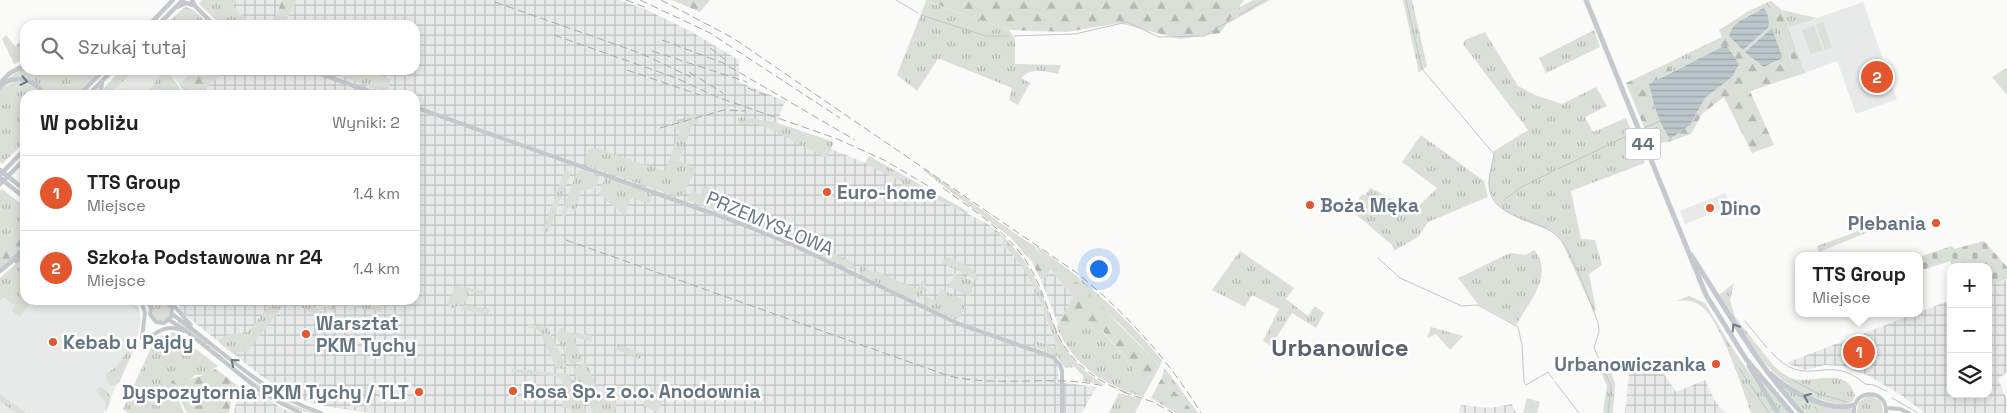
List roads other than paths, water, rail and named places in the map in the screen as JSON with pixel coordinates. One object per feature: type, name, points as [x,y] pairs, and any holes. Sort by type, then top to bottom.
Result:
[{"type":"highway","name":"44","points":[[1586,0],[1706,295],[1746,359],[1792,413]]},
{"type":"highway","name":"44","points":[[1686,248],[1734,327],[1775,383],[1802,413]]},
{"type":"highway","points":[[1746,359],[1752,373],[1778,413]]},
{"type":"highway","points":[[1758,361],[1777,380],[1803,396],[1825,403],[1854,405]]},
{"type":"main road","points":[[154,20],[173,0]]},
{"type":"main road","points":[[163,20],[182,0]]},
{"type":"main road","points":[[192,0],[194,6]]},
{"type":"main road","points":[[173,10],[186,3],[194,6],[209,20]]},
{"type":"main road","points":[[0,83],[20,68]]},
{"type":"main road","points":[[84,90],[99,75]]},
{"type":"main road","points":[[93,90],[108,75]]},
{"type":"main road","points":[[0,87],[11,81],[25,80],[35,84],[40,90]]},
{"type":"main road","points":[[101,90],[102,81]]},
{"type":"main road","points":[[20,154],[0,176],[20,194]]},
{"type":"main road","points":[[0,184],[20,164]]},
{"type":"main road","points":[[0,170],[20,186]]},
{"type":"main road","points":[[0,271],[10,264],[20,253]]},
{"type":"main road","points":[[0,276],[20,258]]},
{"type":"street","points":[[323,75],[366,90]]},
{"type":"street","name":"PRZEMYSŁOWA","points":[[420,109],[739,223],[791,244],[959,324],[1053,356],[1062,371],[1062,413]]},
{"type":"street","points":[[142,338],[145,313],[143,305]]},
{"type":"street","points":[[151,307],[150,314],[153,320],[162,323],[169,320],[172,314],[170,305]]},
{"type":"street","points":[[174,305],[198,332]]},
{"type":"street","points":[[172,314],[198,332],[267,388],[289,401],[321,413]]},
{"type":"street","points":[[169,320],[190,334],[258,390],[300,413]]},
{"type":"street","points":[[147,340],[156,332],[165,328],[175,328],[190,334]]},
{"type":"street","points":[[1854,413],[1854,405],[1861,396],[1874,393],[1881,397],[1887,411],[1900,409],[1909,413]]},
{"type":"waterway","points":[[896,0],[918,13]]},
{"type":"waterway","points":[[1239,15],[1265,0]]},
{"type":"waterway","points":[[1406,0],[1422,69],[1494,154],[1489,181],[1492,197],[1507,212],[1551,231],[1559,238],[1570,255],[1598,322],[1599,331],[1594,348],[1611,386],[1608,413]]},
{"type":"waterway","points":[[921,15],[986,36],[1009,36]]},
{"type":"waterway","points":[[1014,36],[1075,34],[1127,22],[1159,37],[1204,36],[1234,18]]},
{"type":"waterway","points":[[1642,129],[1660,121]]},
{"type":"waterway","points":[[1558,169],[1631,134]]},
{"type":"waterway","points":[[1504,200],[1520,188],[1553,171]]},
{"type":"waterway","points":[[1378,258],[1400,278],[1462,306],[1478,305],[1518,327],[1522,345],[1524,382],[1526,385],[1548,372],[1553,379]]},
{"type":"waterway","points":[[1745,321],[1767,348]]},
{"type":"waterway","points":[[1771,352],[1784,364],[1796,370],[1839,370],[1852,375],[1865,384],[1874,385],[1886,391]]},
{"type":"waterway","points":[[1739,368],[1769,413]]},
{"type":"waterway","points":[[1792,380],[1819,394]]},
{"type":"waterway","points":[[1555,382],[1579,413]]},
{"type":"waterway","points":[[1820,394],[1847,402]]},
{"type":"waterway","points":[[1892,398],[1918,413]]},
{"type":"waterway","points":[[1815,407],[1819,413]]},
{"type":"railway","points":[[626,0],[647,8]]},
{"type":"railway","points":[[640,0],[710,33],[840,118]]},
{"type":"railway","points":[[661,0],[733,38],[1077,273],[1112,304],[1145,338],[1175,374],[1201,413]]},
{"type":"railway","points":[[495,2],[640,53],[691,77]]},
{"type":"railway","points":[[554,35],[676,78],[717,97],[835,138],[884,160],[930,187]]},
{"type":"railway","points":[[662,40],[723,63],[855,140]]},
{"type":"railway","points":[[710,48],[727,61]]},
{"type":"railway","points":[[652,51],[747,82]]},
{"type":"railway","points":[[627,70],[700,95]]},
{"type":"railway","points":[[689,72],[723,93]]},
{"type":"railway","points":[[748,88],[770,97]]},
{"type":"railway","points":[[660,128],[724,110],[746,111]]},
{"type":"railway","points":[[943,188],[988,221],[1018,250],[1035,277],[1061,340],[1076,361],[1095,377],[1130,394]]},
{"type":"railway","points":[[566,240],[949,376],[988,381],[1065,381],[1104,386]]},
{"type":"railway","points":[[1123,392],[1153,402],[1173,413]]},
{"type":"place","name":"Szkoła Podstawowa nr 24","points":[[1877,77]]},
{"type":"place","name":"Euro-home","points":[[827,192]]},
{"type":"place","name":"Boża Męka","points":[[1310,205]]},
{"type":"place","name":"Dino","points":[[1710,208]]},
{"type":"place","name":"Plebania","points":[[1936,223]]},
{"type":"place","name":"Warsztat PKM Tychy","points":[[306,334]]},
{"type":"place","name":"Kebab u Pajdy","points":[[53,342]]},
{"type":"place","name":"TTS Group","points":[[1859,352]]},
{"type":"place","name":"Urbanowiczanka","points":[[1716,364]]},
{"type":"place","name":"Rosa Sp. z o.o. Anodownia","points":[[513,391]]},
{"type":"place","name":"Dyspozytornia PKM Tychy / TLT","points":[[419,392]]},
{"type":"district","name":"Urbanowice","points":[[1340,348]]}]
